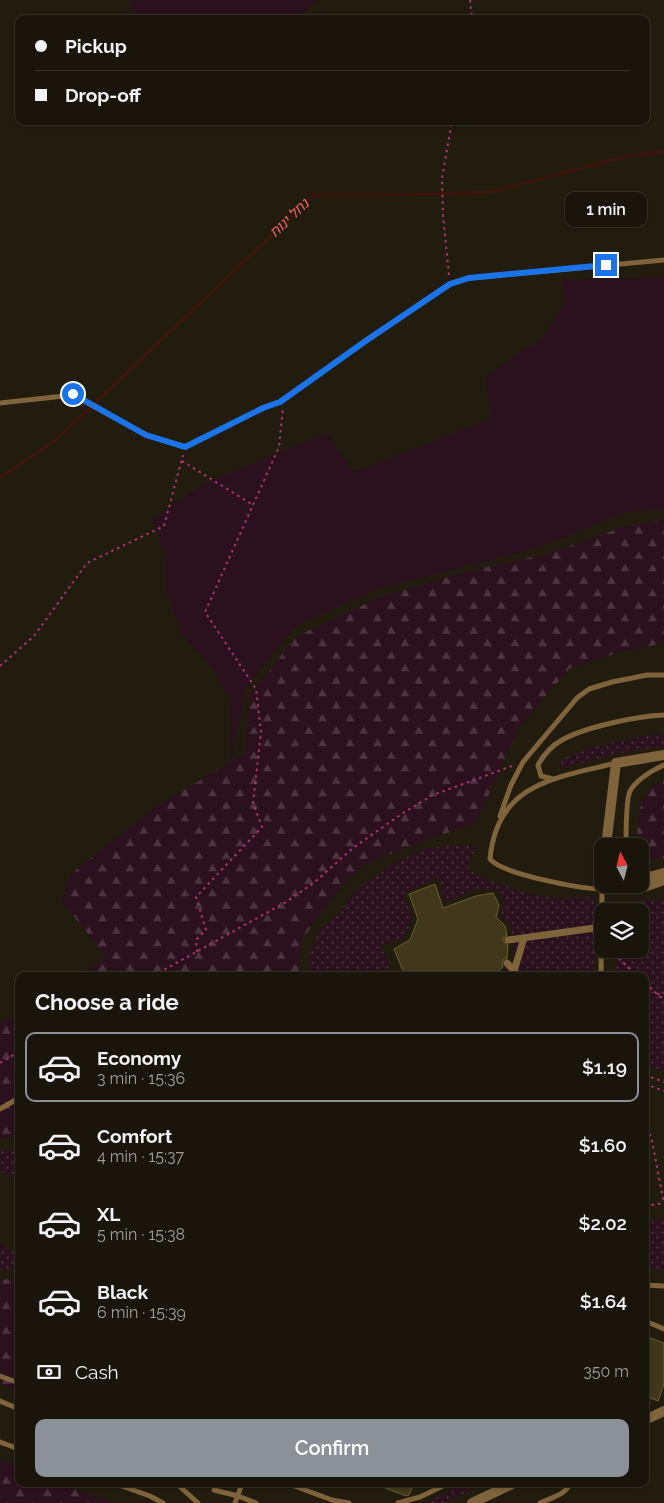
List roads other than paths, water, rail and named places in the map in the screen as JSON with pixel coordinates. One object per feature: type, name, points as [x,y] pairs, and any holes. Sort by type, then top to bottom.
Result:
[{"type":"street","points":[[607,838],[616,763],[664,755]]},
{"type":"street","points":[[649,884],[661,876]]},
{"type":"street","points":[[508,940],[594,928]]},
{"type":"street","points":[[517,972],[524,938]]},
{"type":"street","points":[[507,963],[515,972]]},
{"type":"street","points":[[649,1418],[664,1411]]},
{"type":"street","points":[[472,1503],[506,1487]]},
{"type":"lane","points":[[0,403],[73,394],[98,410],[146,435],[185,447],[263,408],[280,402],[450,284],[469,278],[664,260]]},
{"type":"lane","points":[[594,884],[565,885],[494,865],[490,859],[491,846],[511,785],[523,762],[577,698],[589,689],[647,676],[664,675]]},
{"type":"lane","points":[[553,779],[541,776],[538,765],[546,752],[562,740],[596,728],[664,715]]},
{"type":"lane","points":[[499,821],[511,805],[522,795],[542,783],[616,763]]},
{"type":"lane","points":[[626,838],[629,793],[637,782],[652,771],[664,766]]},
{"type":"lane","points":[[601,958],[601,972]]},
{"type":"lane","points":[[0,1109],[15,1100]]},
{"type":"lane","points":[[649,1285],[664,1286]]},
{"type":"lane","points":[[649,1323],[664,1329]]},
{"type":"lane","points":[[0,1376],[15,1382]]},
{"type":"lane","points":[[0,1401],[15,1407]]},
{"type":"lane","points":[[0,1442],[15,1448]]},
{"type":"lane","points":[[124,1487],[163,1503]]},
{"type":"lane","points":[[180,1487],[198,1503]]},
{"type":"lane","points":[[235,1503],[241,1487]]},
{"type":"lane","points":[[297,1487],[332,1500],[349,1503]]},
{"type":"lane","points":[[398,1503],[420,1498],[440,1487]]},
{"type":"lane","points":[[540,1503],[562,1493],[568,1487]]},
{"type":"lane","points":[[214,1490],[256,1503]]},
{"type":"waterway","name":"נחל ינוח","points":[[0,478],[56,440],[314,195],[492,192],[623,157],[664,151]]}]
